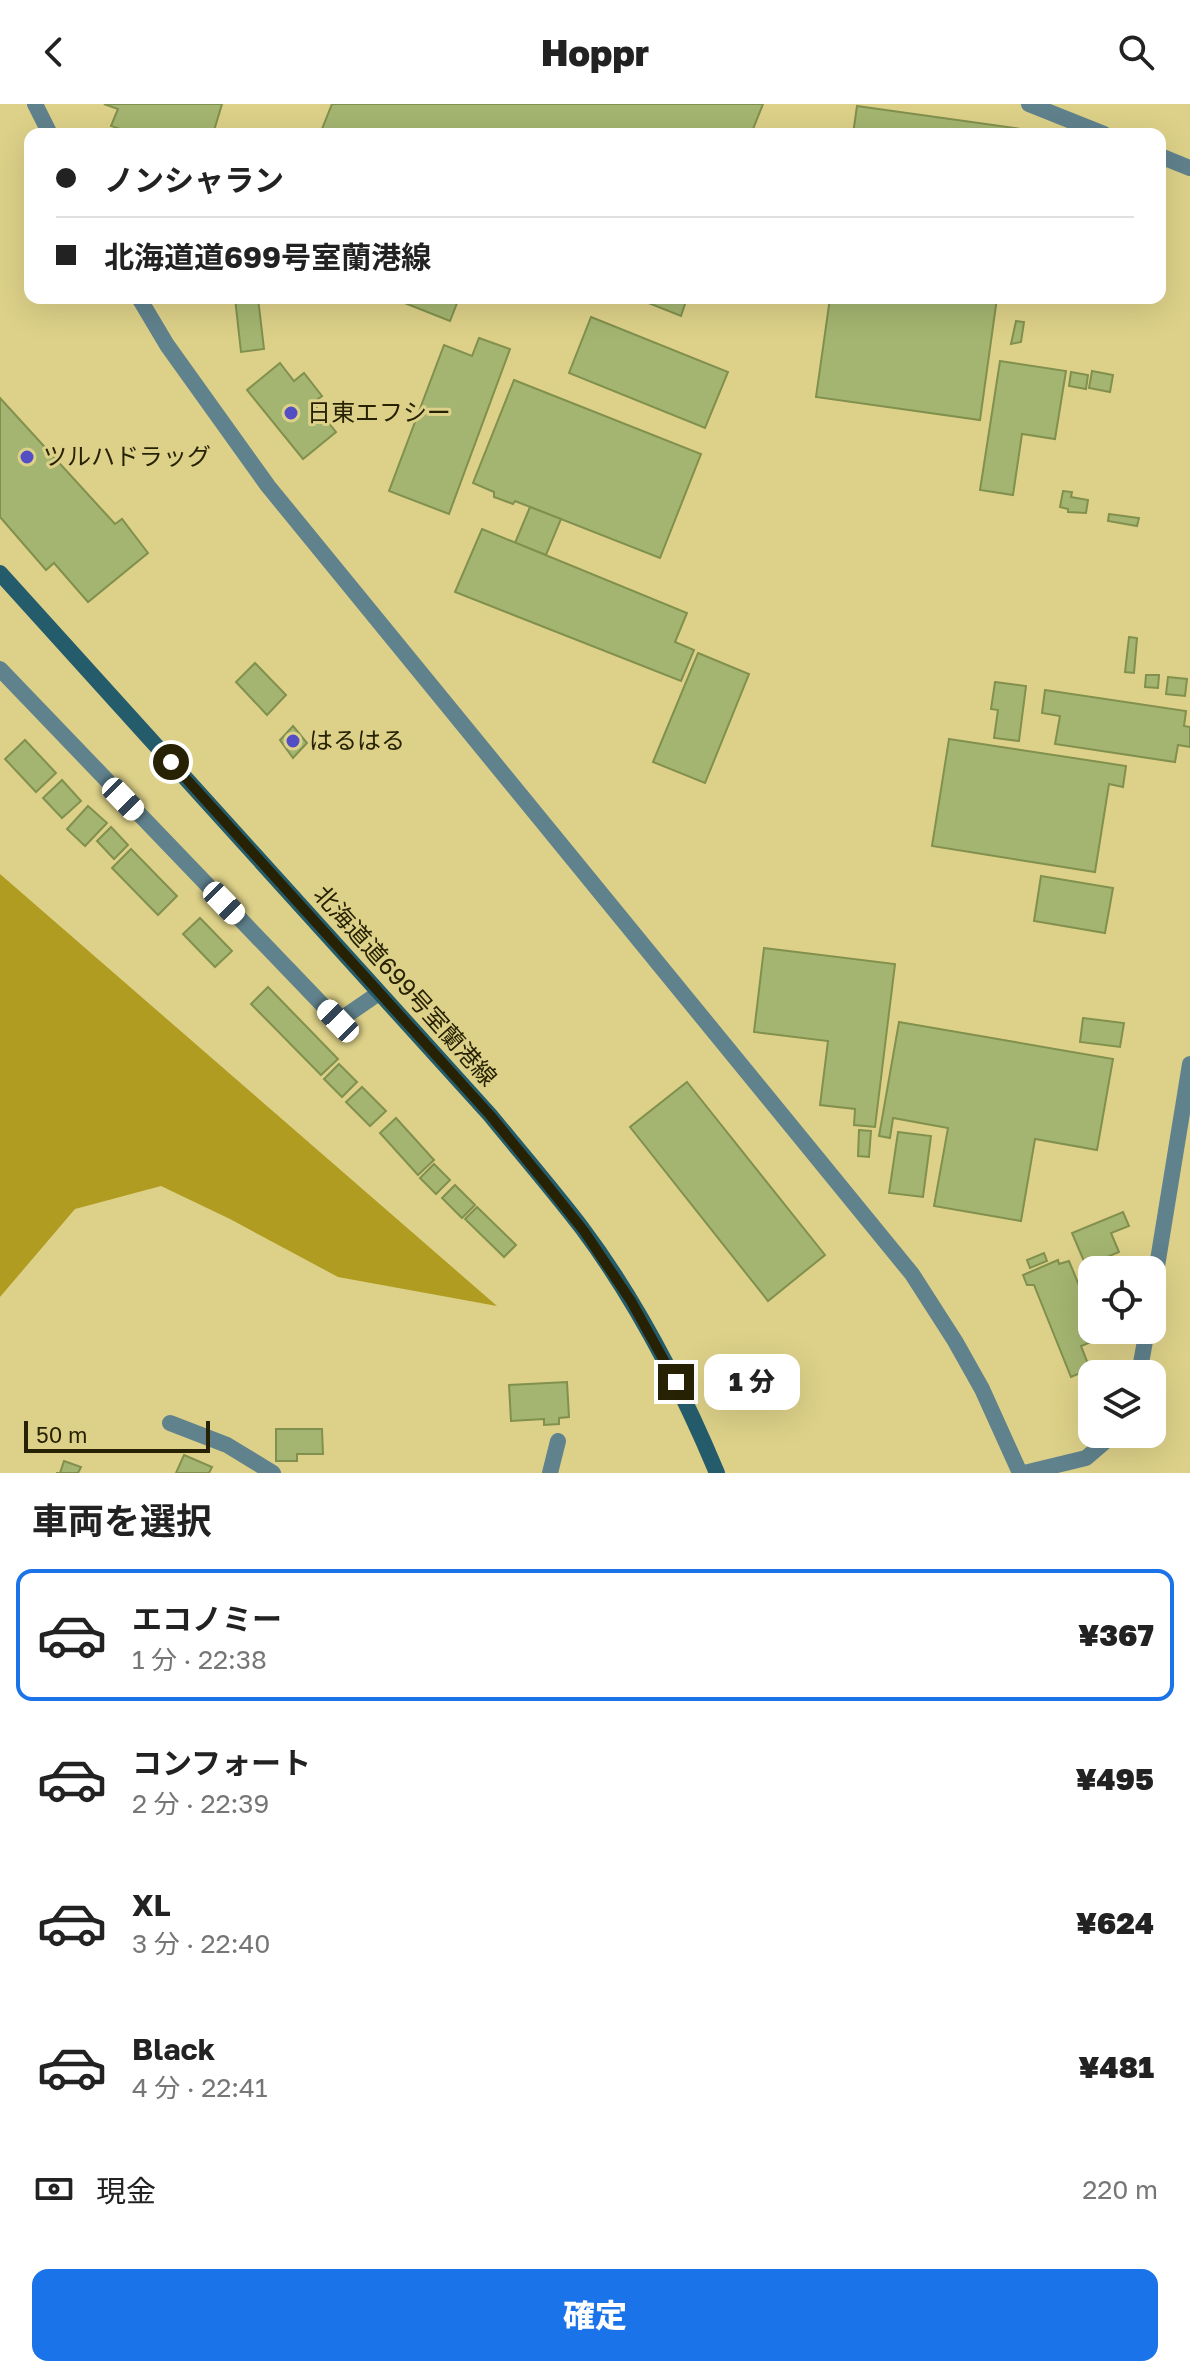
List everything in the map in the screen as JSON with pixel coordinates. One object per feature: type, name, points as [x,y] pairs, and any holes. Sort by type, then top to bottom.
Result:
[{"type":"main road","name":"北海道道699号室蘭港線","points":[[0,573],[490,1115],[584,1231],[631,1301],[676,1382],[717,1473]]},
{"type":"street","points":[[35,104],[47,128]]},
{"type":"street","points":[[1029,104],[1089,128]]},
{"type":"street","points":[[1166,158],[1190,168]]},
{"type":"street","points":[[143,304],[167,345],[278,498],[912,1274],[982,1389],[1022,1473],[1086,1458],[1098,1448]]},
{"type":"street","points":[[0,669],[338,1021],[379,993]]},
{"type":"street","points":[[1159,1256],[1190,1064]]},
{"type":"street","points":[[170,1423],[227,1445],[273,1473]]},
{"type":"street","points":[[550,1473],[558,1441]]},
{"type":"shaded area","points":[[0,874],[497,1306],[338,1277],[161,1186],[75,1209],[0,1297]]},
{"type":"building","points":[[104,104],[222,104],[215,128],[117,128],[111,126],[118,109]]},
{"type":"building","points":[[332,104],[763,104],[753,128],[322,128]]},
{"type":"building","points":[[857,106],[1014,128],[854,128]]},
{"type":"building","points":[[236,304],[259,304],[264,349],[241,352]]},
{"type":"building","points":[[407,304],[457,304],[450,321]]},
{"type":"building","points":[[651,304],[685,304],[681,316]]},
{"type":"building","points":[[829,304],[996,304],[980,420],[816,397]]},
{"type":"building","points":[[591,317],[728,372],[705,428],[569,373]]},
{"type":"building","points":[[1016,321],[1024,322],[1021,342],[1011,344]]},
{"type":"building","points":[[479,338],[510,349],[449,514],[389,491],[444,345],[472,356]]},
{"type":"building","points":[[1000,361],[1066,371],[1055,439],[1022,434],[1013,495],[980,490]]},
{"type":"building","points":[[280,363],[294,381],[304,373],[322,396],[313,403],[336,432],[303,459],[247,390]]},
{"type":"building","points":[[1092,371],[1113,375],[1110,392],[1089,388]]},
{"type":"building","points":[[1071,372],[1088,375],[1086,389],[1069,386]]},
{"type":"building","points":[[514,380],[701,454],[660,558],[515,501],[513,504],[494,497],[494,492],[473,483]]},
{"type":"building","name":"ツルハドラッグ","points":[[0,398],[115,524],[122,519],[148,553],[88,602],[54,563],[46,570],[0,517]]},
{"type":"building","points":[[1063,491],[1072,492],[1071,497],[1088,500],[1086,513],[1068,512],[1068,509],[1060,507]]},
{"type":"building","points":[[530,507],[561,519],[546,555],[515,543]]},
{"type":"building","points":[[1109,514],[1139,518],[1137,526],[1108,521]]},
{"type":"building","points":[[482,529],[687,613],[675,642],[694,650],[681,681],[455,592]]},
{"type":"building","points":[[1129,637],[1137,638],[1134,673],[1125,672]]},
{"type":"building","points":[[698,653],[749,674],[705,783],[653,762]]},
{"type":"building","points":[[255,663],[286,695],[267,715],[236,682]]},
{"type":"building","points":[[1146,675],[1159,675],[1158,688],[1145,687]]},
{"type":"building","points":[[1168,677],[1187,679],[1185,696],[1166,694]]},
{"type":"building","points":[[995,682],[1026,686],[1019,741],[994,738],[998,710],[991,709]]},
{"type":"building","points":[[1045,690],[1186,711],[1184,726],[1190,727],[1190,747],[1178,745],[1175,762],[1055,744],[1060,716],[1042,713]]},
{"type":"building","name":"はるはる","points":[[293,726],[307,743],[293,758],[280,740]]},
{"type":"building","points":[[949,739],[1126,766],[1123,787],[1109,784],[1095,872],[932,846]]},
{"type":"building","points":[[25,740],[56,773],[36,792],[5,759]]},
{"type":"building","points":[[62,780],[81,801],[62,818],[43,798]]},
{"type":"building","points":[[88,806],[107,823],[85,846],[67,829]]},
{"type":"building","points":[[111,827],[128,845],[114,859],[97,841]]},
{"type":"building","points":[[131,849],[177,896],[158,915],[112,868]]},
{"type":"building","points":[[1041,876],[1113,888],[1105,933],[1034,921]]},
{"type":"building","points":[[200,918],[232,951],[215,967],[183,934]]},
{"type":"building","points":[[764,948],[895,964],[875,1127],[854,1125],[855,1109],[820,1105],[828,1041],[754,1032]]},
{"type":"building","points":[[268,987],[338,1059],[321,1075],[251,1004]]},
{"type":"building","points":[[1083,1018],[1124,1023],[1120,1047],[1080,1042]]},
{"type":"building","points":[[899,1022],[1113,1059],[1097,1150],[1035,1139],[1021,1221],[934,1206],[948,1128],[893,1118],[890,1138],[879,1136]]},
{"type":"building","points":[[339,1064],[357,1082],[342,1097],[324,1079]]},
{"type":"building","points":[[687,1082],[825,1255],[768,1301],[630,1127]]},
{"type":"building","points":[[362,1087],[386,1111],[370,1126],[346,1102]]},
{"type":"building","points":[[396,1118],[434,1160],[418,1175],[380,1133]]},
{"type":"building","points":[[859,1130],[871,1131],[869,1157],[858,1156]]},
{"type":"building","points":[[898,1132],[931,1136],[923,1197],[889,1193]]},
{"type":"building","points":[[434,1164],[450,1180],[436,1194],[420,1178]]},
{"type":"building","points":[[455,1185],[475,1205],[462,1218],[442,1198]]},
{"type":"building","points":[[477,1207],[516,1245],[504,1257],[465,1219]]},
{"type":"building","points":[[1123,1212],[1129,1226],[1111,1233],[1119,1252],[1110,1256],[1082,1256],[1072,1233]]},
{"type":"building","points":[[1044,1253],[1047,1261],[1030,1268],[1027,1260]]},
{"type":"building","points":[[1058,1260],[1059,1264],[1069,1261],[1078,1283],[1078,1344],[1086,1344],[1081,1346],[1086,1360],[1078,1360],[1078,1374],[1071,1377],[1034,1285],[1027,1285],[1023,1275]]},
{"type":"building","points":[[567,1382],[569,1417],[559,1418],[559,1424],[544,1425],[544,1419],[511,1421],[509,1385]]},
{"type":"building","points":[[276,1429],[322,1429],[323,1454],[297,1454],[297,1461],[276,1461]]},
{"type":"building","points":[[184,1455],[212,1467],[209,1473],[176,1473]]},
{"type":"building","points":[[64,1461],[81,1467],[78,1473],[60,1473]]},
{"type":"place","name":"日東エフシー","points":[[291,413]]},
{"type":"place","name":"ツルハドラッグ","points":[[27,457]]},
{"type":"place","name":"はるはる","points":[[293,741]]},
{"type":"route","points":[[171,762],[490,1115],[548,1186],[584,1231],[631,1301],[676,1382]]}]
